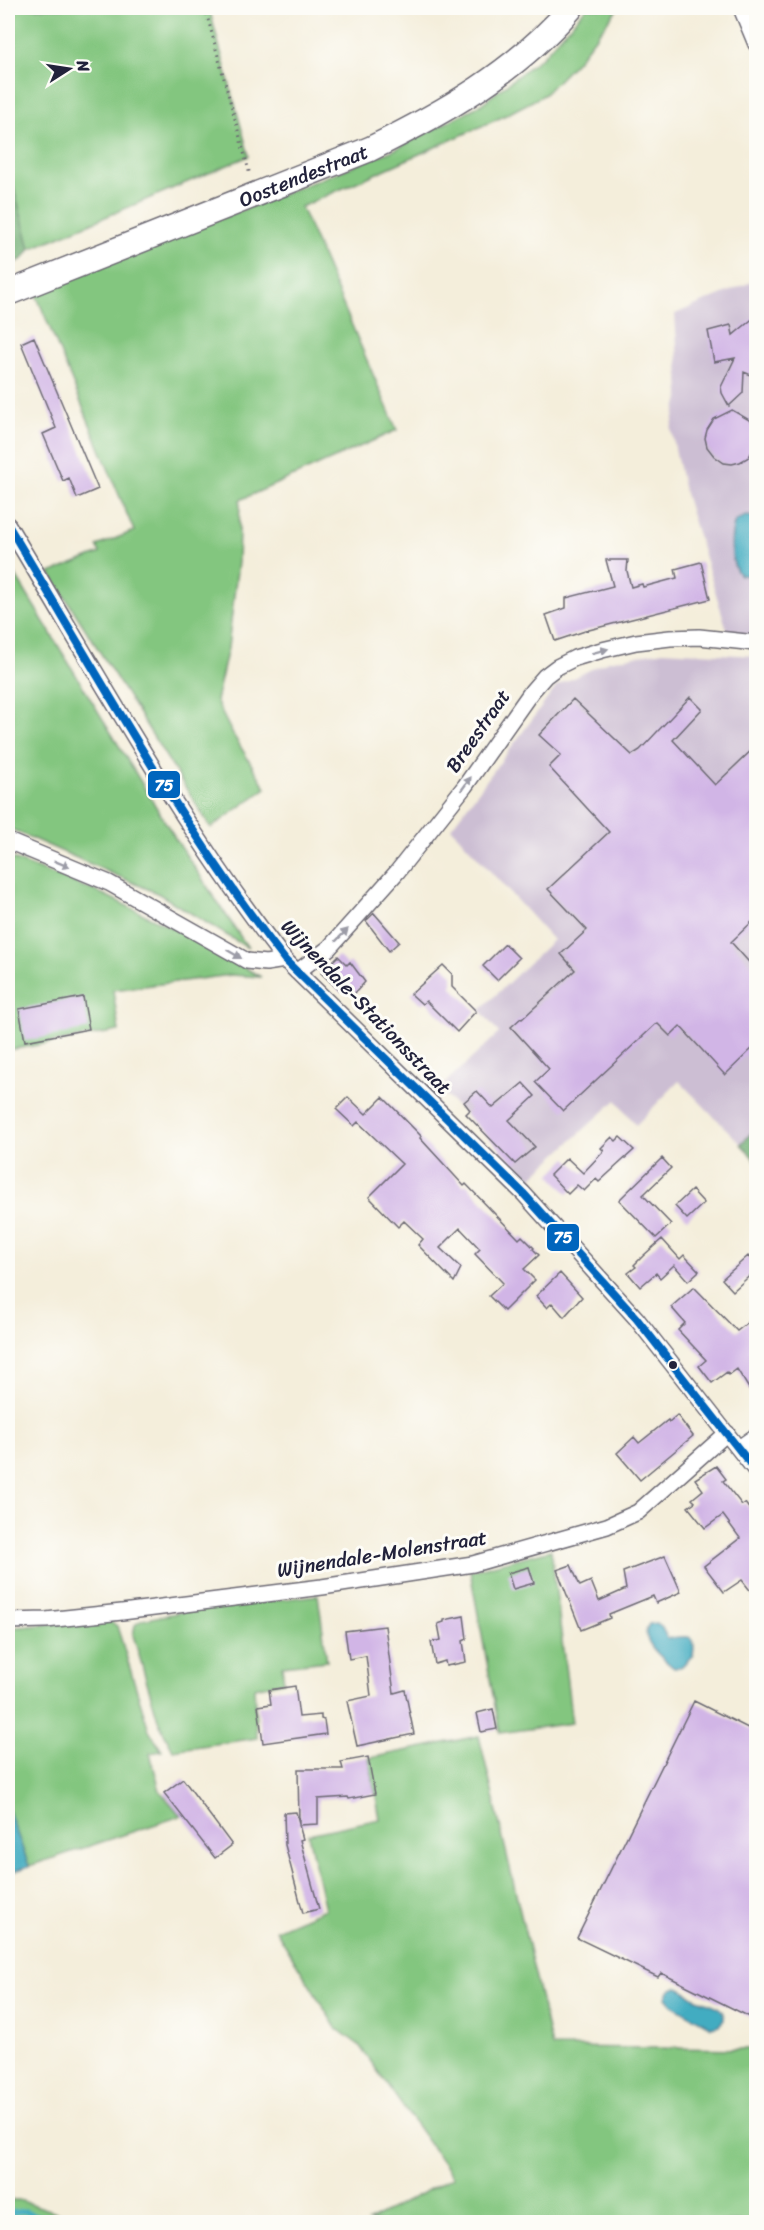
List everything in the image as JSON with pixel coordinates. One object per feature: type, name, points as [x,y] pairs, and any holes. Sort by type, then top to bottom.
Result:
[{"type":"main road","name":"Oostendestraat","points":[[8,293],[370,149],[421,124],[493,80],[529,51],[571,8]]},
{"type":"street","points":[[741,8],[756,44]]},
{"type":"street","name":"Wijnendale-Stationsstraat","points":[[8,525],[214,861],[285,960],[523,1193],[636,1318],[756,1471]]},
{"type":"street","name":"Breestraat","points":[[297,972],[329,948],[397,872],[465,786],[532,691],[545,676],[557,667],[602,650],[659,639],[699,637],[756,643]]},
{"type":"street","points":[[8,841],[109,883],[247,961],[266,963],[285,960]]},
{"type":"street","name":"Wijnendale-Molenstraat","points":[[8,1622],[74,1617],[322,1587],[474,1564],[607,1526],[638,1512],[727,1433]]},
{"type":"street","points":[[739,1448],[756,1436]]},
{"type":"path","points":[[205,8],[245,160],[257,193]]},
{"type":"shaded area","points":[[756,280],[756,636],[728,633],[683,487],[671,429],[680,394],[675,314]]},
{"type":"shaded area","points":[[663,651],[756,656],[756,1128],[741,1144],[679,1081],[636,1125],[616,1100],[531,1178],[439,1089],[499,1033],[480,1010],[553,940],[451,828],[557,686],[608,661]]},
{"type":"green space","points":[[8,8],[209,8],[249,156],[30,249],[8,166]]},
{"type":"green space","points":[[586,8],[618,8],[577,61],[544,95],[500,118],[301,207],[397,430],[240,500],[238,562],[228,648],[216,701],[232,733],[266,788],[211,828],[50,573],[100,553],[97,546],[134,531],[35,292],[396,149],[480,105],[543,56]]},
{"type":"green space","points":[[8,166],[30,249],[23,259],[8,266]]},
{"type":"green space","points":[[8,563],[175,838],[248,948],[159,894],[8,828]]},
{"type":"green space","points":[[8,857],[105,895],[204,944],[261,977],[231,975],[113,990],[119,1031],[8,1050]]},
{"type":"green space","points":[[756,1128],[756,1161],[741,1144]]},
{"type":"green space","points":[[551,1550],[572,1723],[500,1733],[470,1571]]},
{"type":"green space","points":[[318,1595],[327,1661],[282,1666],[284,1682],[254,1688],[257,1738],[173,1750],[159,1723],[133,1635],[135,1625],[142,1620],[181,1612]]},
{"type":"green space","points":[[107,1619],[117,1626],[149,1730],[162,1751],[150,1753],[160,1791],[181,1816],[29,1866],[8,1809],[8,1628]]},
{"type":"green space","points":[[479,1736],[552,2047],[756,2049],[756,2222],[367,2222],[453,2177],[359,2045],[336,2028],[276,1930],[325,1909],[308,1834],[380,1819],[369,1758]]},
{"type":"green space","points":[[8,2200],[19,2200],[87,2222],[8,2219]]},
{"type":"water","points":[[745,516],[756,517],[756,576],[740,575],[732,557],[731,541],[735,521]]},
{"type":"water","points":[[657,1623],[667,1638],[687,1637],[693,1641],[693,1655],[681,1667],[674,1668],[649,1643],[646,1630],[649,1624]]},
{"type":"water","points":[[8,1809],[29,1866],[8,1874]]},
{"type":"water","points":[[678,1987],[695,1998],[718,2007],[724,2020],[719,2025],[711,2027],[672,2005],[666,1998],[670,1990]]},
{"type":"building","points":[[756,316],[756,377],[744,372],[743,393],[729,406],[721,387],[735,358],[714,362],[708,331],[731,325],[733,335]]},
{"type":"building","points":[[34,337],[98,489],[77,498],[69,478],[63,481],[43,434],[56,428],[21,343]]},
{"type":"building","points":[[732,410],[751,421],[756,432],[756,443],[749,457],[732,464],[724,463],[714,456],[707,447],[705,438],[714,419]]},
{"type":"building","points":[[606,560],[628,560],[627,571],[631,587],[642,584],[643,587],[677,578],[675,569],[701,562],[710,599],[585,631],[555,641],[546,615],[566,608],[566,598],[613,586]]},
{"type":"building","points":[[690,697],[702,709],[673,740],[715,785],[756,746],[756,918],[731,942],[756,970],[756,1045],[725,1075],[680,1026],[670,1036],[657,1023],[563,1111],[535,1082],[549,1069],[511,1027],[575,970],[561,954],[587,930],[548,889],[609,832],[549,767],[561,755],[539,735],[573,699],[632,755],[640,750]]},
{"type":"building","points":[[374,913],[399,942],[389,951],[366,921]]},
{"type":"building","points":[[505,944],[519,958],[497,980],[483,966]]},
{"type":"building","points":[[338,956],[347,965],[350,962],[365,982],[354,994],[347,988],[342,993],[321,973]]},
{"type":"building","points":[[443,965],[452,974],[452,987],[476,1011],[457,1032],[426,1001],[422,1004],[411,994]]},
{"type":"building","points":[[83,997],[89,1029],[25,1041],[19,1009]]},
{"type":"building","points":[[523,1083],[535,1096],[509,1120],[535,1147],[515,1164],[466,1114],[470,1110],[464,1102],[477,1091],[493,1108]]},
{"type":"building","points":[[348,1097],[366,1114],[383,1097],[421,1136],[420,1138],[464,1186],[466,1184],[519,1239],[522,1236],[534,1248],[539,1255],[524,1269],[535,1280],[504,1311],[489,1296],[503,1283],[475,1254],[480,1249],[460,1228],[440,1248],[461,1268],[454,1282],[418,1245],[423,1239],[404,1221],[398,1227],[369,1197],[402,1164],[358,1122],[354,1126],[336,1109]]},
{"type":"building","points":[[612,1137],[616,1141],[620,1137],[634,1150],[599,1182],[596,1179],[584,1191],[577,1185],[568,1194],[550,1175],[567,1158],[583,1173],[604,1151],[601,1148]]},
{"type":"building","points":[[662,1158],[671,1168],[643,1195],[671,1224],[656,1238],[619,1200]]},
{"type":"building","points":[[692,1190],[704,1203],[687,1219],[675,1206]]},
{"type":"building","points":[[662,1239],[680,1259],[684,1255],[699,1271],[688,1281],[674,1265],[660,1278],[656,1273],[640,1287],[628,1273]]},
{"type":"building","points":[[748,1256],[756,1266],[756,1270],[733,1291],[722,1279]]},
{"type":"building","points":[[560,1273],[582,1297],[564,1317],[552,1303],[547,1308],[536,1296]]},
{"type":"building","points":[[694,1287],[737,1331],[756,1316],[756,1400],[737,1369],[729,1375],[727,1372],[712,1383],[699,1366],[706,1360],[678,1330],[685,1323],[671,1307]]},
{"type":"building","points":[[677,1415],[693,1436],[640,1480],[617,1453],[634,1437],[639,1443]]},
{"type":"building","points":[[716,1466],[726,1479],[723,1481],[756,1518],[756,1598],[742,1580],[724,1592],[704,1566],[740,1538],[723,1515],[705,1528],[688,1507],[695,1502],[692,1499],[703,1490],[695,1479]]},
{"type":"building","points":[[665,1556],[681,1592],[656,1603],[653,1596],[609,1614],[610,1618],[581,1630],[557,1570],[571,1565],[580,1586],[591,1581],[599,1601],[626,1589],[623,1572]]},
{"type":"building","points":[[529,1567],[534,1583],[513,1589],[508,1573]]},
{"type":"building","points":[[464,1616],[467,1639],[463,1641],[466,1662],[446,1666],[445,1661],[435,1664],[431,1642],[441,1640],[438,1624],[444,1620]]},
{"type":"building","points":[[385,1626],[394,1693],[405,1690],[414,1734],[357,1746],[347,1701],[371,1696],[366,1656],[349,1659],[345,1631]]},
{"type":"building","points":[[295,1686],[299,1717],[321,1715],[326,1734],[263,1743],[258,1706],[271,1704],[269,1690]]},
{"type":"building","points":[[694,1701],[756,1732],[756,2020],[661,1973],[658,1977],[577,1938]]},
{"type":"building","points":[[493,1709],[497,1729],[481,1732],[477,1713]]},
{"type":"building","points":[[368,1757],[375,1794],[349,1799],[348,1797],[318,1799],[318,1824],[299,1825],[303,1839],[300,1840],[319,1909],[303,1913],[285,1845],[284,1813],[296,1812],[299,1823],[298,1769],[343,1769],[341,1762]]},
{"type":"building","points":[[183,1779],[232,1845],[215,1858],[164,1793]]},
{"type":"waterway","points":[[8,2213],[25,2211],[57,2222]]},
{"type":"transit line","name":"75","points":[[8,525],[174,802],[285,960],[523,1193],[636,1318],[756,1471]]}]
